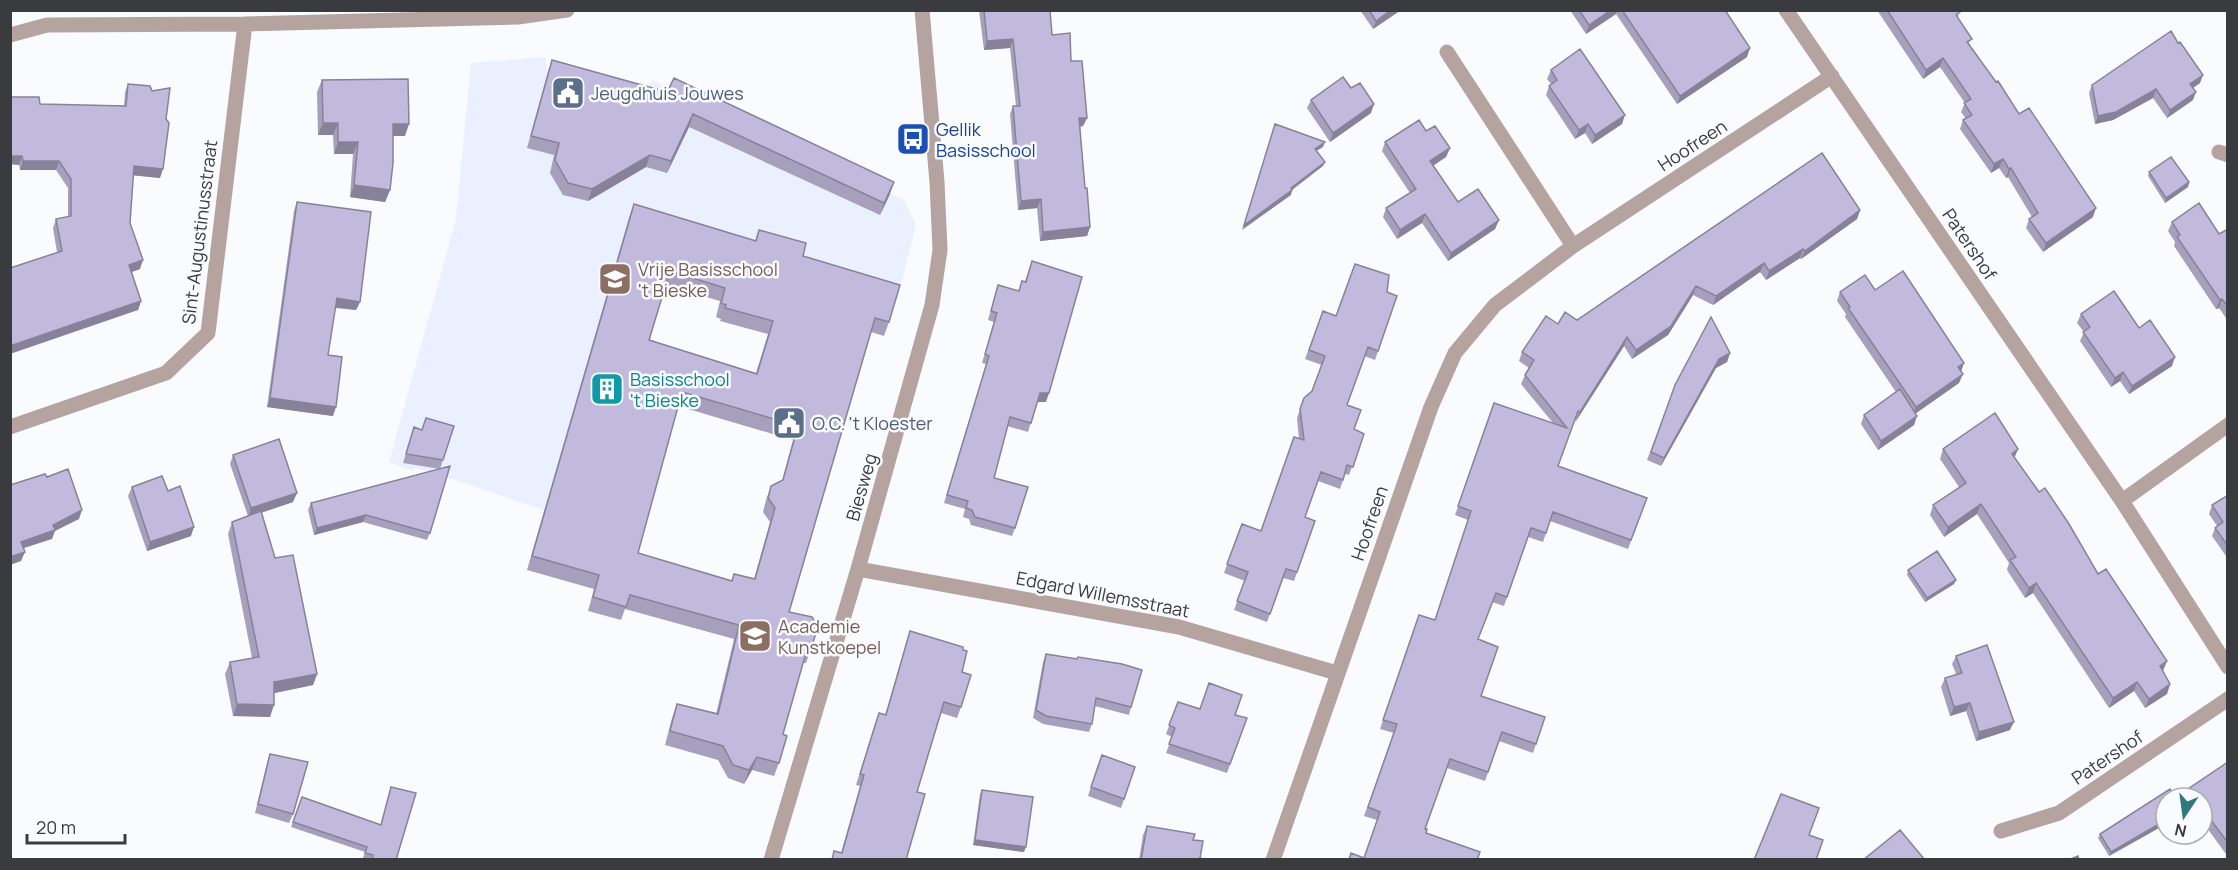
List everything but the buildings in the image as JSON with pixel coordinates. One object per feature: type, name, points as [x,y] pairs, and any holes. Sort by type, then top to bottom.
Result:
[{"type":"street","points":[[10,35],[47,25],[245,24],[518,17],[567,10]]},
{"type":"street","name":"Biesweg","points":[[771,860],[858,569],[932,305],[940,250],[937,182],[922,10]]},
{"type":"street","name":"Patershof","points":[[1786,10],[2122,501],[2228,667]]},
{"type":"street","name":"Sint-Augustinusstraat","points":[[10,426],[166,373],[208,333],[245,24]]},
{"type":"street","points":[[1447,52],[1573,246]]},
{"type":"street","name":"Hoofreen","points":[[1273,860],[1431,407],[1455,353],[1495,305],[1573,246],[1832,76]]},
{"type":"street","points":[[2122,501],[2228,425]]},
{"type":"street","name":"Edgard Willemsstraat","points":[[858,569],[1179,627],[1337,673]]},
{"type":"street","name":"Patershof","points":[[2001,831],[2059,813],[2228,699]]},
{"type":"shaded area","name":"Vrije Basisschool 't Bieske","points":[[546,57],[547,71],[644,97],[652,80],[904,200],[916,225],[897,300],[808,272],[720,301],[665,285],[554,476],[544,510],[446,477],[415,468],[413,471],[389,462],[456,219],[471,63]]},
{"type":"place","name":"Jeugdhuis Jouwes","points":[[568,93]]},
{"type":"place","name":"Gellik Basisschool","points":[[913,139]]},
{"type":"place","name":"Vrije Basisschool 't Bieske","points":[[615,279]]},
{"type":"place","name":"Basisschool 't Bieske","points":[[607,389]]},
{"type":"place","name":"O.C. 't Kloester","points":[[789,423]]},
{"type":"place","name":"Academie Kunstkoepel","points":[[755,636]]}]
